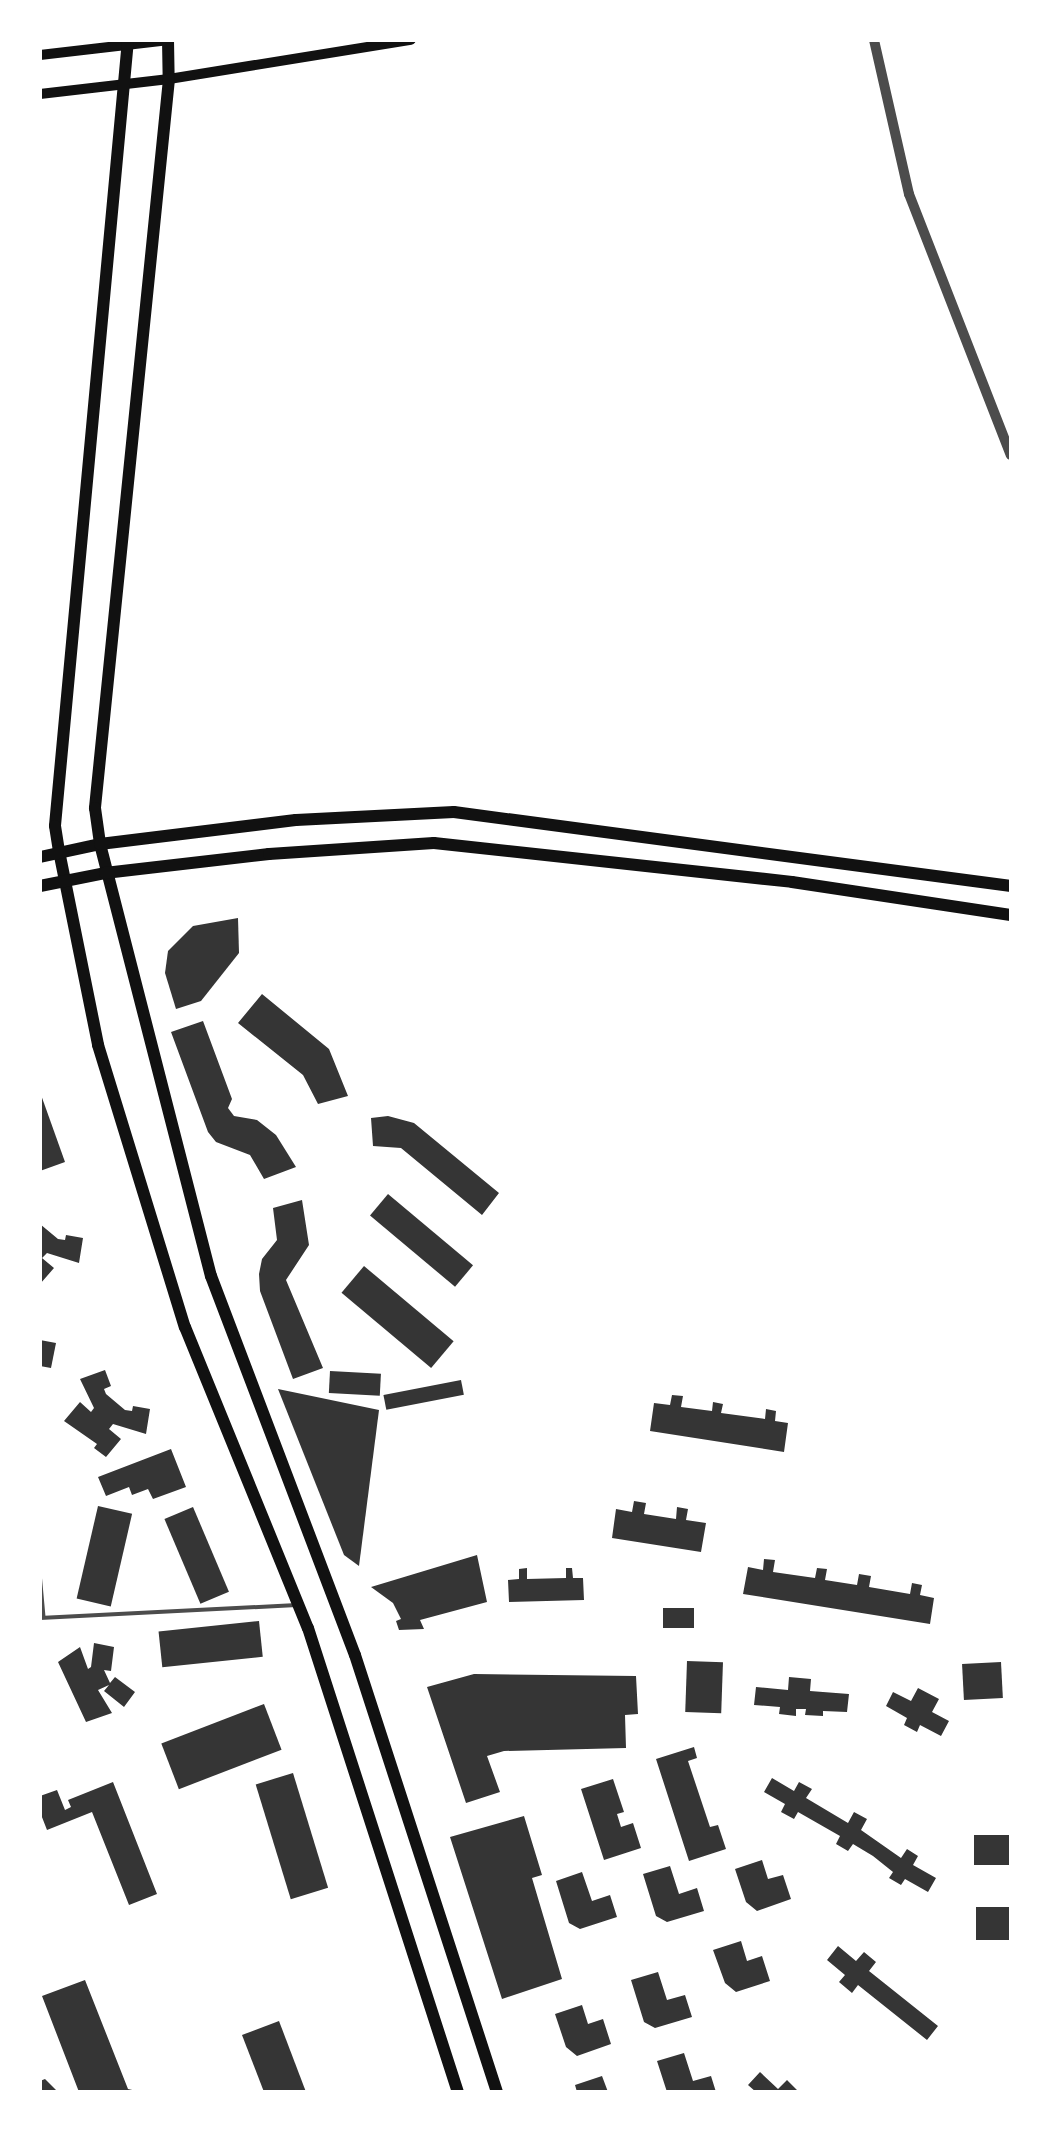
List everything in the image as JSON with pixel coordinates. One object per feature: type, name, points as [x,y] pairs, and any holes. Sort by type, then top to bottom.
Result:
[{"type":"main road","points":[[40,55],[128,42],[168,40],[169,79],[96,808],[100,844],[105,873],[211,1276],[355,1655],[497,2092]]},
{"type":"main road","points":[[40,94],[169,79],[411,40]]},
{"type":"main road","points":[[128,42],[127,83],[98,341],[55,826],[59,851],[99,1045],[185,1327],[299,1605],[346,1735],[458,2092]]},
{"type":"main road","points":[[40,857],[100,844],[296,820],[454,812],[1011,886]]},
{"type":"main road","points":[[40,886],[105,873],[269,854],[434,843],[792,882],[1011,915]]},
{"type":"street","points":[[874,40],[909,194],[1011,455]]},
{"type":"lane","points":[[40,1573],[42,1618],[299,1605]]},
{"type":"building","points":[[238,918],[239,953],[201,1001],[176,1009],[165,973],[168,951],[193,926]]},
{"type":"building","points":[[262,994],[329,1049],[348,1096],[318,1104],[303,1075],[238,1023]]},
{"type":"building","points":[[203,1021],[232,1099],[228,1108],[234,1116],[257,1120],[276,1135],[296,1167],[264,1179],[250,1155],[216,1142],[208,1132],[171,1032]]},
{"type":"building","points":[[40,1092],[65,1162],[40,1171]]},
{"type":"building","points":[[388,1116],[414,1123],[499,1193],[482,1215],[401,1148],[373,1146],[371,1118]]},
{"type":"building","points":[[388,1194],[473,1265],[455,1287],[370,1215]]},
{"type":"building","points":[[302,1200],[309,1245],[286,1280],[323,1368],[293,1379],[260,1291],[259,1274],[262,1259],[277,1240],[273,1208]]},
{"type":"building","points":[[40,1224],[58,1239],[65,1240],[66,1235],[83,1238],[79,1263],[47,1253],[42,1258],[54,1268],[40,1284]]},
{"type":"building","points":[[364,1266],[454,1341],[431,1368],[342,1293]]},
{"type":"building","points":[[40,1340],[56,1343],[51,1368],[40,1366]]},
{"type":"building","points":[[105,1370],[111,1386],[104,1389],[106,1394],[125,1410],[132,1411],[133,1406],[150,1409],[146,1434],[113,1424],[109,1429],[121,1439],[106,1457],[94,1448],[97,1444],[64,1421],[80,1402],[91,1412],[94,1408],[80,1379]]},
{"type":"building","points":[[330,1371],[381,1374],[380,1396],[329,1393]]},
{"type":"building","points":[[461,1380],[464,1395],[386,1410],[383,1395]]},
{"type":"building","points":[[278,1389],[379,1410],[359,1566],[344,1555]]},
{"type":"building","points":[[672,1395],[683,1396],[681,1407],[712,1411],[713,1402],[723,1404],[721,1413],[765,1419],[766,1409],[776,1411],[775,1421],[788,1423],[784,1452],[650,1431],[654,1403],[670,1405]]},
{"type":"building","points":[[171,1449],[186,1487],[153,1499],[148,1489],[132,1495],[129,1487],[106,1496],[98,1477]]},
{"type":"building","points":[[634,1501],[646,1503],[644,1514],[676,1519],[677,1507],[688,1509],[686,1520],[706,1523],[701,1552],[612,1538],[616,1509],[632,1512]]},
{"type":"building","points":[[98,1506],[132,1514],[111,1606],[77,1599]]},
{"type":"building","points":[[193,1507],[229,1592],[200,1604],[164,1519]]},
{"type":"building","points":[[477,1555],[487,1602],[420,1620],[424,1629],[399,1630],[396,1621],[401,1619],[393,1603],[371,1587]]},
{"type":"building","points":[[764,1559],[775,1560],[773,1572],[815,1578],[817,1568],[827,1569],[825,1580],[857,1585],[859,1574],[871,1576],[869,1587],[910,1594],[912,1583],[922,1585],[920,1595],[934,1598],[930,1624],[743,1594],[748,1567],[763,1570]]},
{"type":"building","points":[[527,1568],[527,1579],[566,1578],[566,1568],[572,1568],[573,1578],[583,1578],[584,1600],[509,1602],[508,1580],[519,1579],[519,1569]]},
{"type":"building","points":[[663,1608],[694,1608],[694,1628],[663,1628]]},
{"type":"building","points":[[259,1621],[263,1657],[162,1667],[159,1632]]},
{"type":"building","points":[[94,1643],[114,1647],[111,1671],[104,1670],[110,1683],[115,1677],[135,1692],[124,1707],[104,1691],[109,1685],[98,1690],[112,1713],[86,1722],[58,1662],[80,1647],[88,1669],[91,1667]]},
{"type":"building","points":[[687,1661],[723,1662],[721,1713],[685,1712]]},
{"type":"building","points":[[1001,1662],[1003,1698],[964,1700],[962,1664]]},
{"type":"building","points":[[474,1674],[636,1676],[638,1714],[625,1715],[626,1748],[504,1751],[487,1756],[500,1792],[466,1803],[427,1687]]},
{"type":"building","points":[[789,1677],[811,1679],[810,1691],[849,1694],[847,1712],[823,1711],[823,1716],[805,1715],[806,1709],[796,1709],[796,1716],[779,1714],[780,1707],[754,1705],[756,1687],[788,1690]]},
{"type":"building","points":[[918,1688],[939,1699],[932,1712],[949,1721],[941,1736],[920,1725],[917,1732],[904,1725],[907,1718],[886,1706],[893,1692],[911,1701]]},
{"type":"building","points":[[264,1704],[282,1750],[179,1789],[161,1743]]},
{"type":"building","points":[[694,1747],[697,1758],[688,1761],[710,1827],[718,1825],[726,1849],[689,1861],[656,1759]]},
{"type":"building","points":[[293,1773],[328,1888],[291,1899],[256,1784]]},
{"type":"building","points":[[772,1778],[794,1791],[799,1782],[812,1789],[806,1798],[848,1823],[854,1812],[867,1819],[861,1830],[901,1858],[907,1849],[918,1856],[913,1865],[936,1878],[928,1892],[905,1879],[901,1885],[889,1878],[893,1872],[873,1856],[853,1844],[848,1851],[836,1844],[840,1836],[798,1812],[794,1819],[781,1812],[785,1804],[764,1792]]},
{"type":"building","points":[[613,1779],[624,1812],[617,1814],[621,1827],[633,1823],[641,1848],[604,1860],[581,1789]]},
{"type":"building","points":[[113,1782],[157,1894],[129,1905],[92,1812],[47,1830],[40,1812],[40,1796],[57,1790],[65,1810],[71,1807],[68,1800]]},
{"type":"building","points":[[524,1816],[542,1875],[532,1878],[562,1979],[502,1999],[450,1837]]},
{"type":"building","points":[[974,1835],[1011,1835],[1011,1865],[974,1865]]},
{"type":"building","points":[[762,1860],[768,1879],[783,1875],[791,1899],[757,1911],[746,1902],[735,1869]]},
{"type":"building","points":[[670,1866],[679,1894],[697,1888],[704,1911],[667,1922],[656,1916],[643,1874]]},
{"type":"building","points":[[582,1872],[592,1901],[610,1895],[617,1917],[580,1929],[569,1923],[556,1881]]},
{"type":"building","points":[[976,1907],[1011,1907],[1011,1940],[976,1940]]},
{"type":"building","points":[[741,1941],[747,1961],[762,1956],[770,1981],[736,1992],[725,1983],[713,1950]]},
{"type":"building","points":[[838,1946],[856,1961],[864,1952],[876,1962],[869,1971],[938,2026],[927,2040],[858,1985],[852,1993],[839,1982],[845,1975],[827,1960]]},
{"type":"building","points":[[658,1972],[667,2000],[685,1995],[692,2017],[655,2028],[644,2022],[631,1980]]},
{"type":"building","points":[[85,1980],[128,2089],[141,2092],[79,2092],[42,1996]]},
{"type":"building","points":[[582,2005],[588,2024],[603,2019],[611,2044],[577,2056],[566,2047],[555,2014]]},
{"type":"building","points":[[279,2021],[306,2092],[264,2092],[242,2035]]},
{"type":"building","points":[[684,2053],[693,2081],[711,2076],[716,2092],[667,2092],[657,2061]]},
{"type":"building","points":[[760,2072],[778,2089],[787,2080],[799,2092],[756,2092],[748,2085]]},
{"type":"building","points":[[602,2076],[608,2092],[577,2092],[575,2085]]},
{"type":"building","points":[[45,2079],[58,2092],[40,2092],[40,2081]]}]
